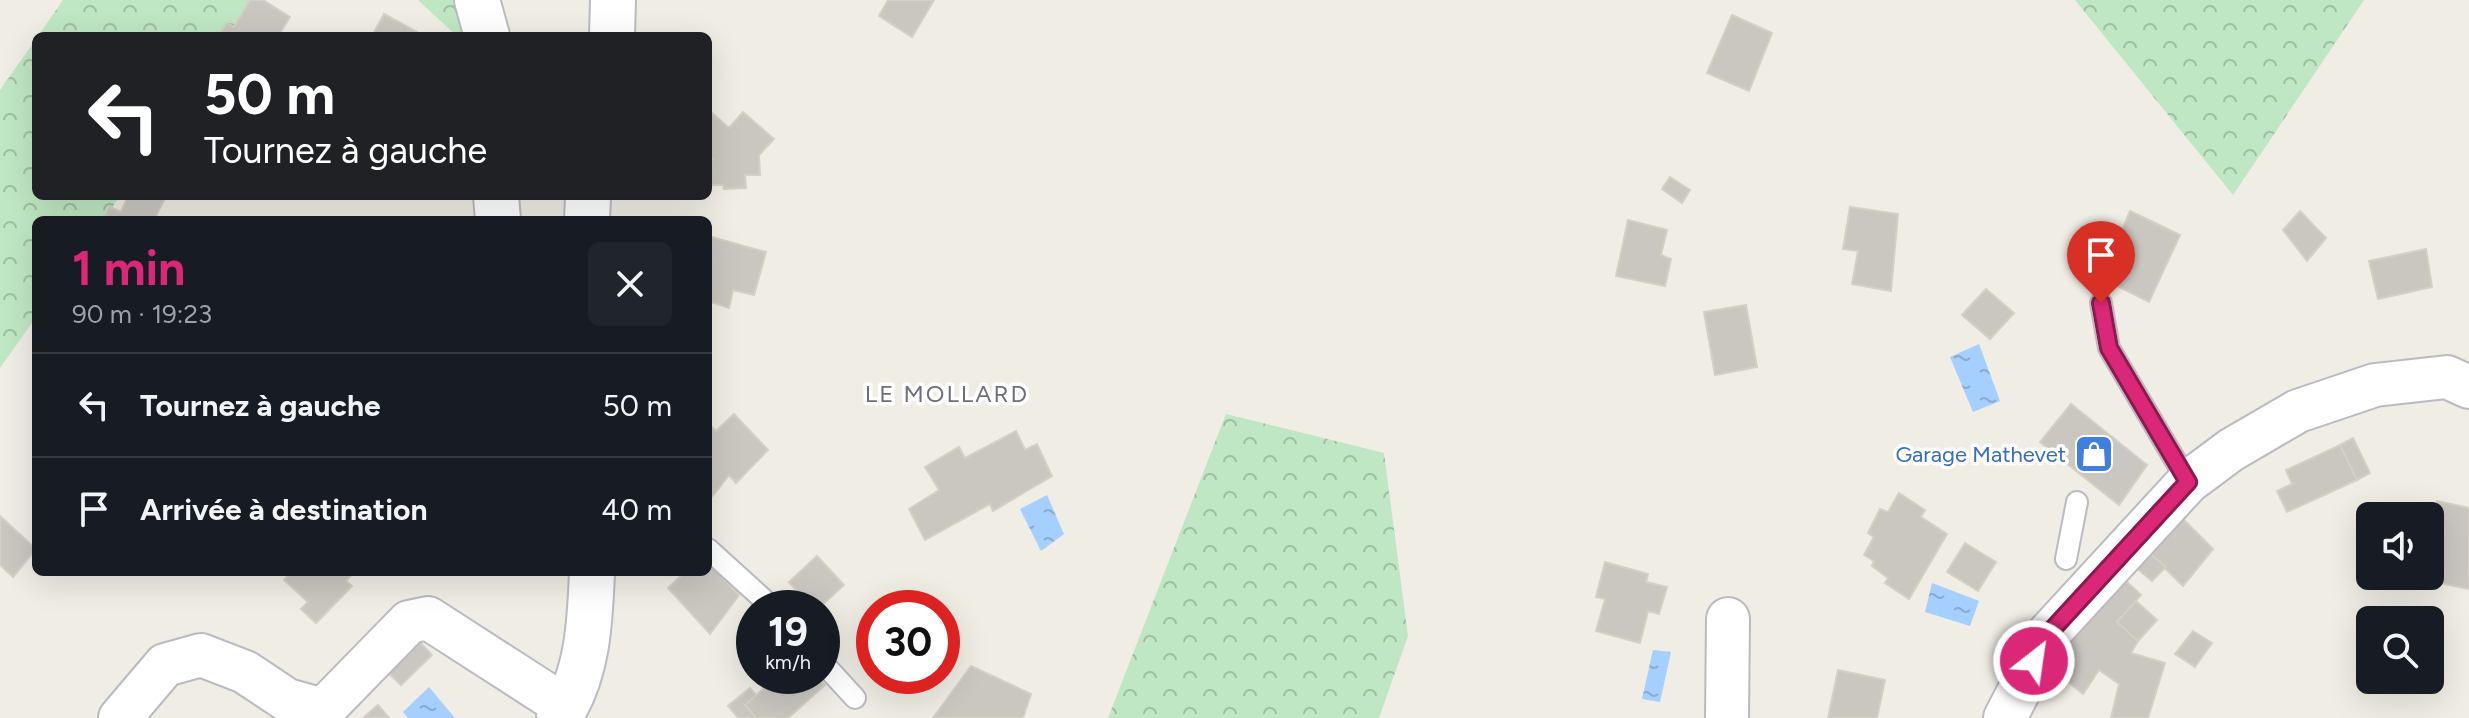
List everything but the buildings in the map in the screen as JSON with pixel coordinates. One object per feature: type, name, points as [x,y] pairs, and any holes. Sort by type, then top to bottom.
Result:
[{"type":"main road","points":[[477,0],[486,32]]},
{"type":"main road","points":[[612,32],[613,0]]},
{"type":"main road","points":[[562,712],[590,633],[592,576]]},
{"type":"street","points":[[2005,718],[2049,633],[2188,482],[2231,450],[2311,406],[2375,385],[2447,377],[2469,387]]},
{"type":"street","points":[[120,718],[165,665],[201,655],[245,672],[287,700],[323,710],[409,622],[428,618],[562,712]]},
{"type":"street","points":[[1727,718],[1728,619]]},
{"type":"lane","points":[[2101,303],[2109,348],[2188,482]]},
{"type":"lane","points":[[2066,559],[2077,502]]},
{"type":"lane","points":[[712,553],[753,590]]},
{"type":"lane","points":[[840,682],[855,698]]},
{"type":"green space","points":[[63,0],[257,0],[235,32],[41,32]]},
{"type":"green space","points":[[418,0],[475,0],[481,32],[453,32]]},
{"type":"green space","points":[[2075,0],[2364,0],[2233,195]]},
{"type":"green space","points":[[32,45],[32,200],[117,200],[106,216],[32,216],[32,323],[0,368],[0,90]]},
{"type":"green space","points":[[1226,414],[1384,453],[1408,636],[1379,718],[1108,718]]},
{"type":"water","points":[[1979,344],[2000,401],[1973,412],[1950,357]]},
{"type":"water","points":[[1047,495],[1064,534],[1041,551],[1020,509]]},
{"type":"water","points":[[1932,583],[1979,601],[1970,626],[1925,612]]},
{"type":"water","points":[[1653,650],[1671,652],[1660,702],[1642,699]]},
{"type":"water","points":[[429,687],[455,718],[408,718],[403,712]]},
{"type":"place","name":"Garage Mathevet","points":[[2094,454]]},
{"type":"district","name":"LE MOLLARD","points":[[947,394]]},
{"type":"route","points":[[2034,661],[2049,633],[2188,482],[2109,348],[2101,303]]}]
